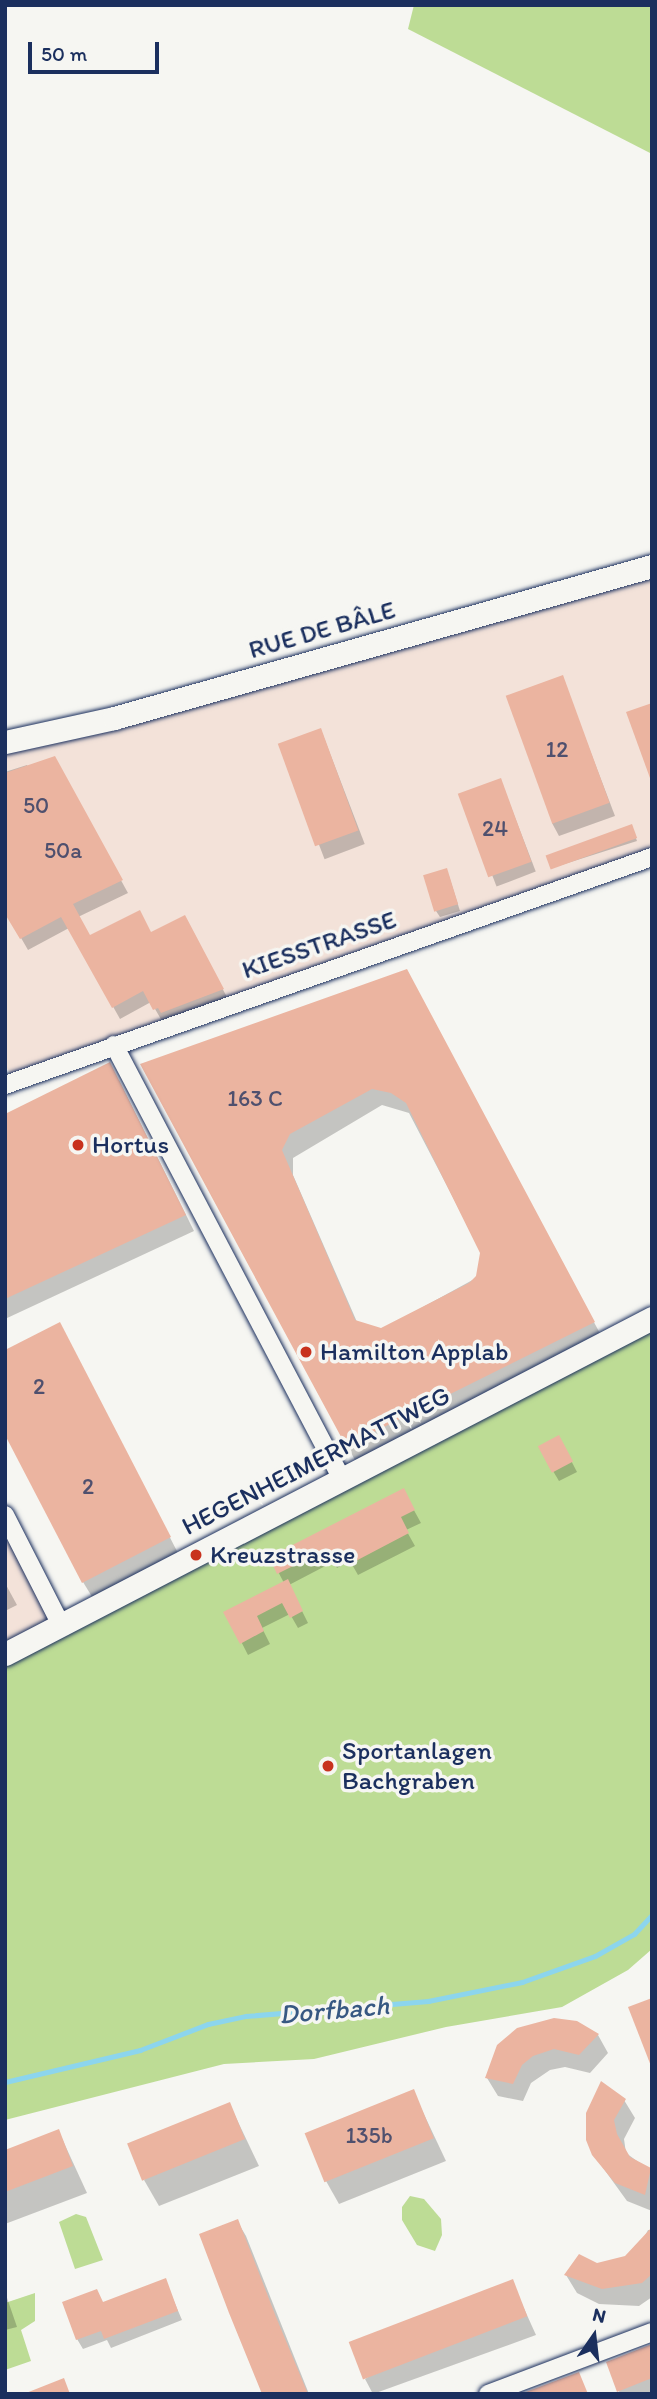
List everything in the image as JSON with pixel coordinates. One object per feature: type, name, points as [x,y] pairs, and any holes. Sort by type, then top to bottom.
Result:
[{"type":"street","name":"RUE DE BÂLE","points":[[5,742],[114,718],[652,566]]},
{"type":"street","name":"KIESSTRASSE","points":[[5,1085],[652,857]]},
{"type":"street","points":[[114,1045],[342,1479]]},
{"type":"street","name":"HEGENHEIMERMATTWEG","points":[[5,1654],[652,1318]]},
{"type":"street","points":[[5,1515],[61,1625]]},
{"type":"street","points":[[488,2394],[652,2332]]},
{"type":"shaded area","points":[[652,557],[652,857],[15,1081],[5,1065],[5,739]]},
{"type":"shaded area","points":[[5,1515],[61,1625],[5,1654]]},
{"type":"green space","points":[[414,5],[652,5],[652,154],[408,29]]},
{"type":"green space","name":"Sportanlagen Bachgraben","points":[[652,1318],[652,1949],[628,1970],[562,2007],[446,2027],[314,2059],[224,2064],[5,2120],[5,1654]]},
{"type":"green space","points":[[410,2196],[424,2199],[441,2219],[442,2235],[435,2251],[417,2245],[402,2220],[402,2207]]},
{"type":"green space","points":[[76,2214],[86,2217],[103,2260],[75,2269],[59,2222]]},
{"type":"green space","points":[[35,2293],[35,2321],[21,2330],[31,2361],[5,2370],[5,2303]]},
{"type":"building","points":[[563,675],[610,803],[552,824],[506,696]]},
{"type":"building","points":[[652,703],[652,778],[650,778],[626,712]]},
{"type":"building","points":[[321,728],[358,830],[315,846],[278,744]]},
{"type":"building","points":[[55,756],[123,880],[73,904],[90,935],[140,910],[151,932],[185,915],[224,989],[161,1013],[158,1008],[153,1010],[143,991],[112,1008],[61,917],[20,939],[5,914],[5,773]]},
{"type":"building","points":[[501,778],[531,862],[488,877],[458,794]]},
{"type":"building","points":[[632,824],[637,838],[551,870],[546,855]]},
{"type":"building","points":[[447,868],[458,904],[434,912],[423,875]]},
{"type":"building","points":[[407,969],[595,1322],[346,1446],[140,1064]],"holes":[[[372,1089],[391,1093],[406,1103],[480,1253],[476,1276],[469,1283],[381,1328],[355,1320],[282,1150],[290,1134]]]},
{"type":"building","name":"Hortus","points":[[110,1062],[186,1215],[5,1299],[5,1114]]},
{"type":"building","points":[[60,1322],[171,1537],[82,1583],[5,1435],[5,1350]]},
{"type":"building","points":[[559,1435],[573,1461],[552,1473],[538,1446]]},
{"type":"building","points":[[404,1488],[415,1510],[401,1517],[409,1533],[350,1564],[341,1549],[328,1556],[325,1550],[277,1574],[269,1557]]},
{"type":"building","points":[[288,1579],[303,1611],[290,1618],[282,1603],[257,1616],[264,1631],[240,1644],[223,1612]]},
{"type":"building","points":[[652,1998],[652,2066],[651,2066],[628,2007]]},
{"type":"building","points":[[554,2018],[577,2021],[599,2034],[579,2055],[554,2049],[533,2056],[522,2065],[513,2084],[485,2078],[497,2045],[517,2028]]},
{"type":"building","points":[[601,2081],[626,2099],[614,2120],[617,2134],[630,2157],[651,2168],[645,2195],[615,2183],[592,2155],[586,2140],[586,2113]]},
{"type":"building","points":[[414,2089],[434,2138],[324,2182],[305,2133]]},
{"type":"building","points":[[230,2102],[245,2139],[142,2181],[127,2144]]},
{"type":"building","points":[[59,2129],[73,2166],[5,2192],[5,2150]]},
{"type":"building","points":[[238,2219],[308,2394],[262,2394],[229,2313],[199,2234]]},
{"type":"building","points":[[652,2227],[652,2274],[642,2283],[602,2289],[564,2275],[579,2254],[597,2263],[625,2256]]},
{"type":"building","points":[[166,2278],[178,2311],[104,2339],[101,2331],[76,2340],[62,2302],[97,2289],[103,2302]]},
{"type":"building","points":[[513,2279],[527,2316],[363,2379],[349,2342]]},
{"type":"building","points":[[652,2344],[652,2378],[617,2392],[606,2362]]},
{"type":"building","points":[[579,2372],[588,2394],[523,2394],[523,2393]]},
{"type":"building","points":[[64,2378],[70,2394],[26,2394],[26,2393]]},
{"type":"waterway","name":"Dorfbach","points":[[5,2082],[140,2050],[208,2024],[246,2016],[428,2001],[522,1982],[595,1956],[634,1934],[652,1915]]},
{"type":"place","name":"Hortus","points":[[78,1145]]},
{"type":"place","name":"Hamilton Applab","points":[[306,1352]]},
{"type":"place","name":"Kreuzstrasse","points":[[196,1555]]},
{"type":"place","name":"Sportanlagen Bachgraben","points":[[328,1766]]}]
